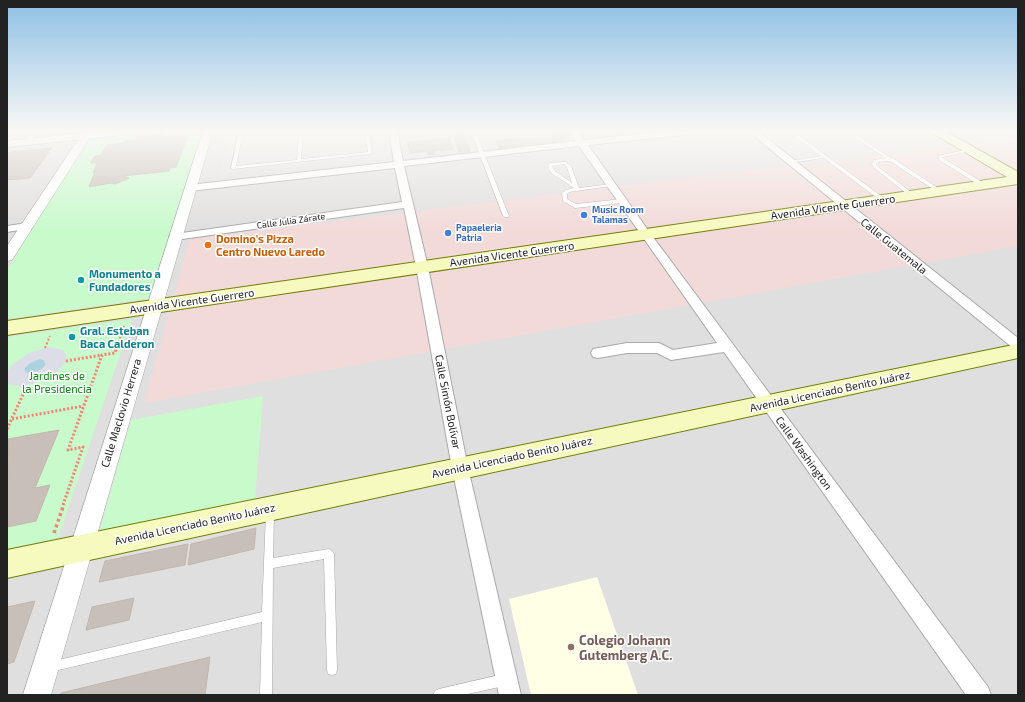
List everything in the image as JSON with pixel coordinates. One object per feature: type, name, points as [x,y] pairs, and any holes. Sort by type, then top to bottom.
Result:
[{"type":"main road","points":[[992,164],[1018,179]]},
{"type":"main road","name":"Avenida Vicente Guerrero","points":[[7,328],[983,186],[1018,179]]},
{"type":"main road","name":"Avenida Licenciado Benito Juárez","points":[[7,564],[1018,351]]},
{"type":"street","points":[[7,258],[68,164]]},
{"type":"street","name":"Calle Maclovio Herrera","points":[[36,695],[153,306],[198,164]]},
{"type":"street","points":[[190,188],[399,164]]},
{"type":"street","name":"Calle Simón Bolívar","points":[[399,164],[422,267],[460,468],[510,695]]},
{"type":"street","name":"Calle Washington","points":[[596,164],[980,695]]},
{"type":"street","name":"Calle Guatemala","points":[[792,164],[1018,345]]},
{"type":"street","name":"Calle Julia Zárate","points":[[175,238],[408,204]]},
{"type":"street","points":[[7,229],[27,226]]},
{"type":"street","points":[[598,354],[627,348],[659,348],[672,355],[727,347]]},
{"type":"lane","points":[[234,164],[233,168],[268,164]]},
{"type":"lane","points":[[487,164],[506,216]]},
{"type":"lane","points":[[555,164],[550,166],[553,172],[576,188]]},
{"type":"lane","points":[[566,164],[569,166],[576,188]]},
{"type":"lane","points":[[833,164],[883,200]]},
{"type":"lane","points":[[874,164],[875,167],[912,196]]},
{"type":"lane","points":[[899,164],[941,192]]},
{"type":"lane","points":[[947,164],[983,186]]},
{"type":"lane","points":[[611,185],[576,188],[564,194],[565,200],[575,206],[622,201]]},
{"type":"lane","points":[[266,695],[270,508]]},
{"type":"lane","points":[[268,564],[329,554],[332,670]]},
{"type":"lane","points":[[44,669],[267,616]]},
{"type":"lane","points":[[439,695],[506,680]]},
{"type":"path","points":[[66,361],[115,353],[126,323],[118,324]]},
{"type":"path","points":[[44,335],[51,334],[45,348]]},
{"type":"path","points":[[54,536],[83,448],[68,450],[102,355]]},
{"type":"path","points":[[7,429],[27,386]]},
{"type":"path","points":[[12,419],[84,406]]},
{"type":"shaded area","points":[[7,164],[1018,164],[1018,695],[7,695]]},
{"type":"shaded area","points":[[223,164],[313,164],[220,174]]},
{"type":"shaded area","points":[[801,164],[1018,164],[1018,246],[144,403],[190,239]]},
{"type":"shaded area","points":[[49,347],[63,350],[66,355],[66,361],[56,373],[46,379],[27,386],[10,385],[7,381],[7,371],[13,364],[29,353]]},
{"type":"shaded area","name":"Colegio Johann Gutemberg A.C.","points":[[597,577],[638,695],[531,695],[509,599]]},
{"type":"green space","points":[[72,164],[192,164],[151,298],[7,319],[7,270]]},
{"type":"green space","name":"Jardines de la Presidencia","points":[[132,319],[56,544],[7,554],[7,337]]},
{"type":"green space","points":[[263,396],[255,500],[99,533],[131,420]]},
{"type":"water","points":[[40,359],[45,361],[44,362],[46,364],[40,370],[25,372],[26,371],[24,369],[30,363]]},
{"type":"building","points":[[7,164],[40,164],[30,178],[7,180]]},
{"type":"building","points":[[97,164],[177,164],[176,167],[170,168],[169,171],[123,176],[129,178],[115,184],[111,183],[89,187],[95,172],[93,173]]},
{"type":"building","points":[[59,430],[35,488],[50,485],[36,521],[7,527],[8,439]]},
{"type":"building","points":[[256,528],[254,549],[188,565],[191,544]]},
{"type":"building","points":[[188,544],[185,565],[99,582],[105,561]]},
{"type":"building","points":[[134,598],[129,620],[86,630],[92,607]]},
{"type":"building","points":[[35,601],[14,662],[7,664],[7,607]]},
{"type":"building","points":[[210,657],[205,695],[60,695],[61,693]]},
{"type":"place","name":"Music Room Talamas","points":[[584,215]]},
{"type":"place","name":"Papaeleria Patria","points":[[448,233]]},
{"type":"place","name":"Domino's Pizza Centro Nuevo Laredo","points":[[208,245]]},
{"type":"place","name":"Monumento a Fundadores","points":[[81,280]]},
{"type":"place","name":"Gral. Esteban Baca Calderon","points":[[72,337]]},
{"type":"place","name":"Colegio Johann Gutemberg A.C.","points":[[571,647]]}]
